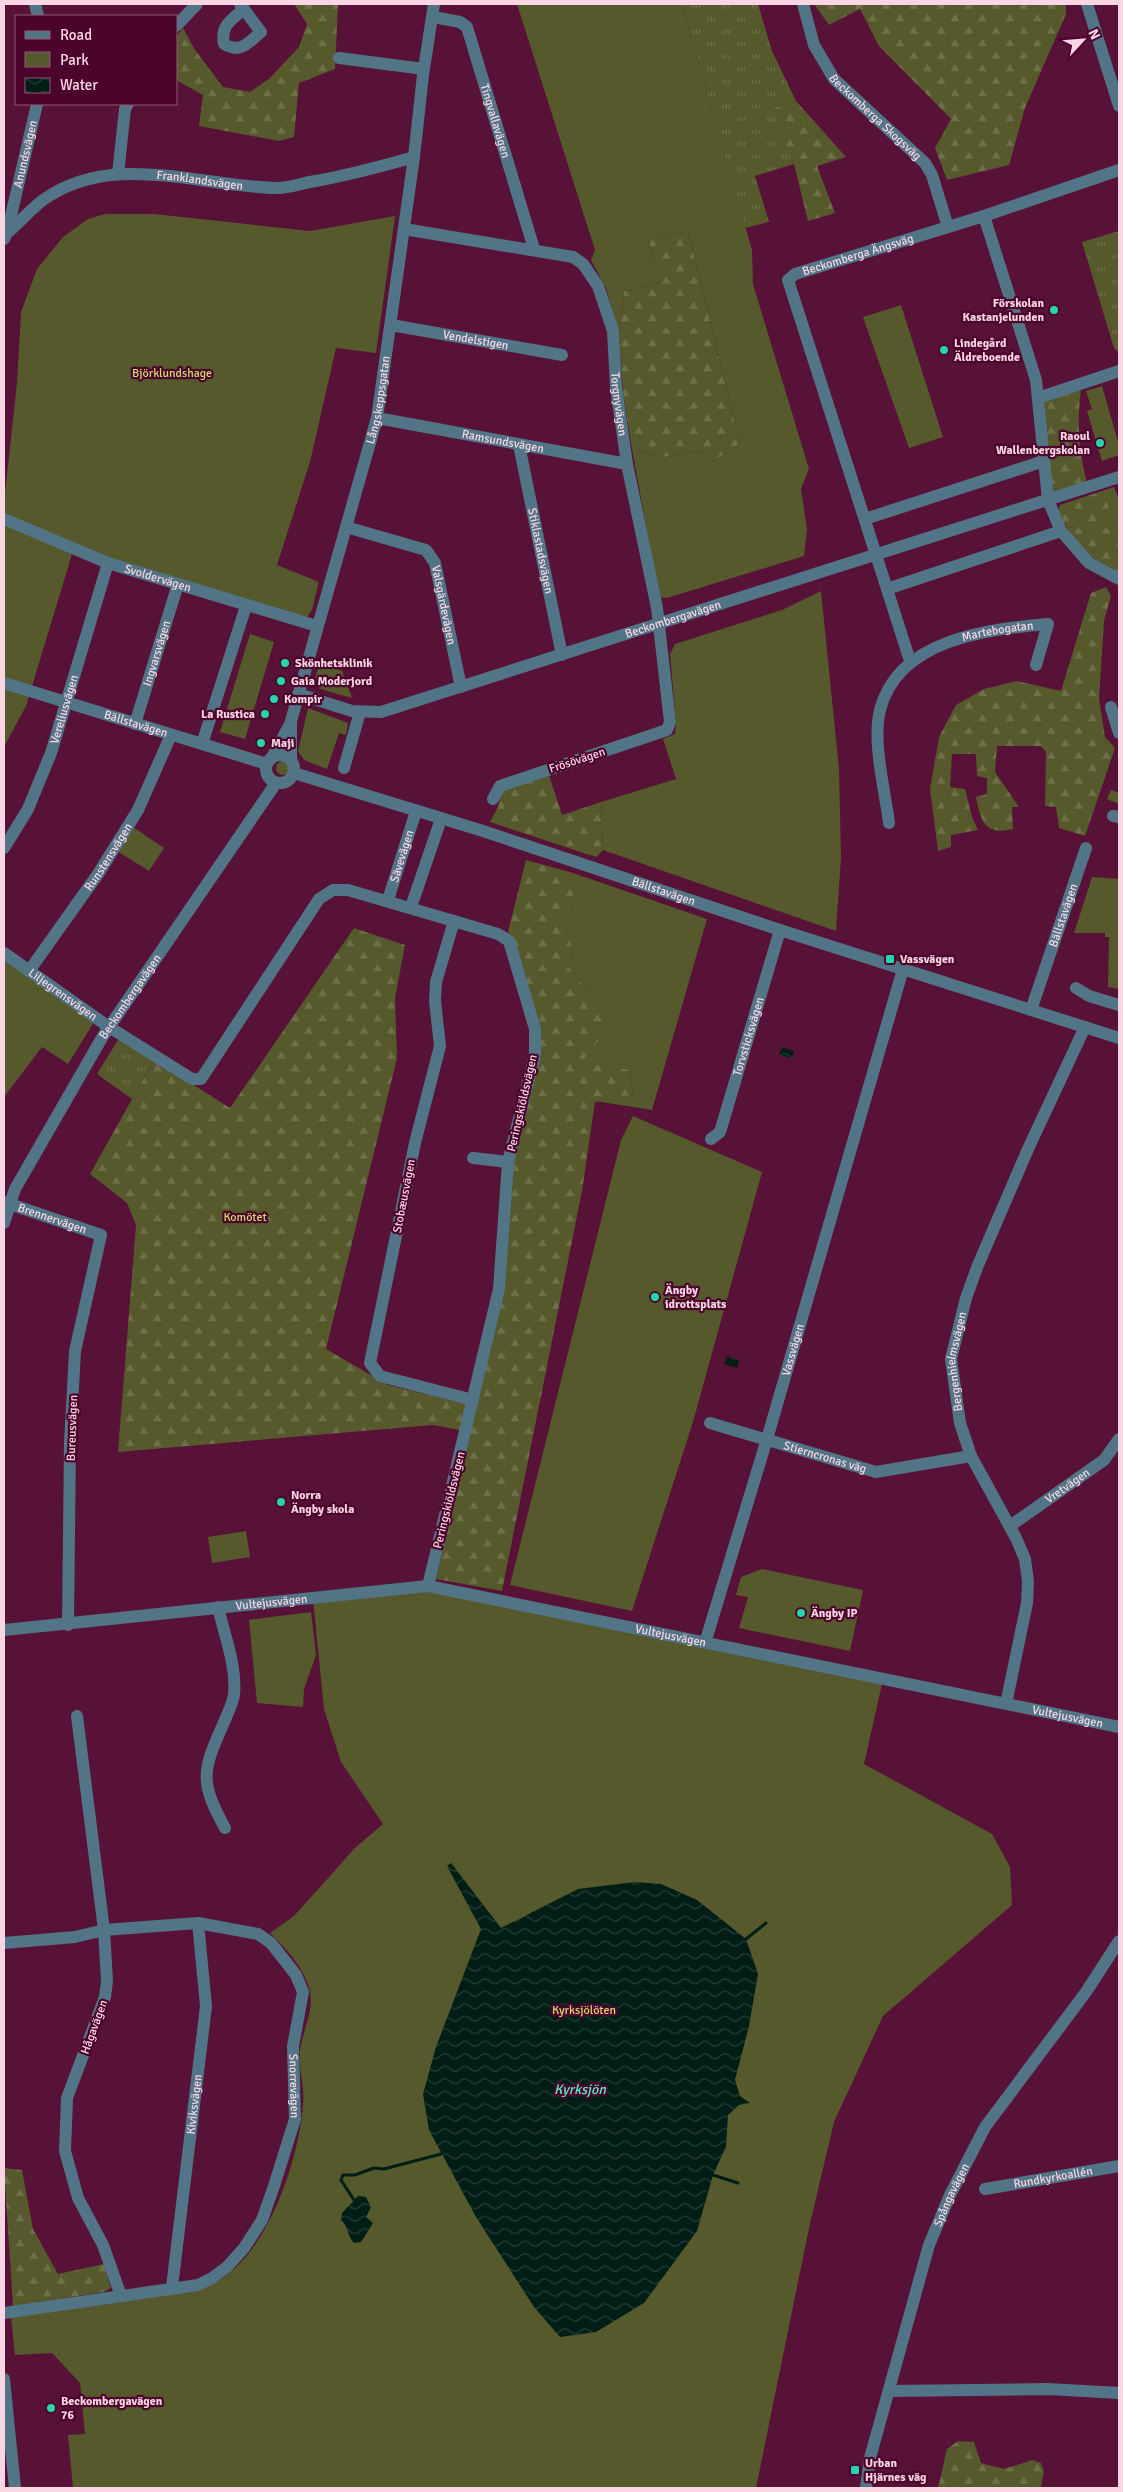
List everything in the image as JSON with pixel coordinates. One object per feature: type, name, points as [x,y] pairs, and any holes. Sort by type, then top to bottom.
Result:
[{"type":"street","points":[[178,24],[197,4]]},
{"type":"street","name":"Långskeppsgatan","points":[[291,760],[291,722],[298,694],[377,418],[434,4]]},
{"type":"street","name":"Beckomberga Skogsväg","points":[[803,4],[814,45],[834,79],[925,163],[932,175],[948,227]]},
{"type":"street","points":[[1087,4],[1119,106]]},
{"type":"street","name":"Tingvallavägen","points":[[433,17],[460,22],[468,27],[534,249]]},
{"type":"street","points":[[339,58],[424,69]]},
{"type":"street","name":"Anundsvägen","points":[[5,236],[37,105]]},
{"type":"street","points":[[118,174],[128,105]]},
{"type":"street","name":"Franklandsvägen","points":[[5,236],[44,200],[71,185],[96,177],[118,174],[156,175],[278,188],[356,174],[414,157]]},
{"type":"street","name":"Beckomberga Ängsväg","points":[[877,555],[788,280],[795,274],[984,216],[1119,170]]},
{"type":"street","points":[[984,216],[1023,333],[1036,380],[1048,500],[1061,531],[1089,564],[1119,579]]},
{"type":"street","name":"Torgnyvägen","points":[[404,229],[534,249],[573,257],[583,264],[598,286],[613,331],[616,388],[627,464],[660,625],[670,722],[667,730]]},
{"type":"street","name":"Vendelstigen","points":[[390,325],[562,355]]},
{"type":"street","points":[[1038,398],[1119,370]]},
{"type":"street","name":"Ramsundsvägen","points":[[377,418],[519,446],[627,464]]},
{"type":"street","name":"Stiklastadsvägen","points":[[519,446],[562,655]]},
{"type":"street","points":[[865,519],[1044,461]]},
{"type":"street","name":"Beckombergavägen","points":[[298,694],[360,712],[381,712],[660,625],[1119,477]]},
{"type":"street","name":"Svoldervägen","points":[[4,519],[108,563],[317,626]]},
{"type":"street","name":"Valsgärdevägen","points":[[346,527],[426,550],[434,563],[461,687]]},
{"type":"street","points":[[887,589],[1061,531]]},
{"type":"street","points":[[877,555],[910,661]]},
{"type":"street","name":"Vereliusvägen","points":[[4,848],[28,809],[51,753],[108,563]]},
{"type":"street","name":"Ingvarsvägen","points":[[135,724],[178,584]]},
{"type":"street","points":[[202,744],[246,606]]},
{"type":"street","name":"Martebogatan","points":[[889,823],[878,741],[880,710],[893,683],[910,661],[962,637],[1014,626],[1048,624],[1036,665]]},
{"type":"street","name":"Bällstavägen","points":[[4,683],[170,735],[269,762],[282,755],[291,760]]},
{"type":"street","points":[[1111,707],[1119,733]]},
{"type":"street","points":[[344,768],[360,712]]},
{"type":"street","name":"Långskeppsgatan","points":[[269,762],[291,722]]},
{"type":"street","name":"Frösövägen","points":[[493,799],[500,786],[667,730]]},
{"type":"street","name":"Runstensvägen","points":[[29,971],[98,874],[138,810],[170,735]]},
{"type":"street","points":[[269,762],[268,776],[276,783],[286,782],[294,774],[291,760]]},
{"type":"street","name":"Bällstavägen","points":[[294,774],[416,811],[1119,1038]]},
{"type":"street","name":"Beckombergavägen","points":[[4,1223],[6,1203],[109,1027],[276,783]]},
{"type":"street","name":"Sävevägen","points":[[388,900],[416,811]]},
{"type":"street","name":"Sävevägen","points":[[412,907],[441,819]]},
{"type":"street","name":"Bällstavägen","points":[[1032,1010],[1086,848]]},
{"type":"street","name":"Peringskiöldsvägen","points":[[201,1079],[319,899],[333,890],[348,890],[388,900],[498,934],[509,941],[535,1029],[535,1055],[508,1162],[500,1289],[428,1586]]},
{"type":"street","name":"Stobæusvägen","points":[[454,921],[436,982],[434,1001],[440,1046],[415,1143],[370,1363],[380,1376],[473,1400]]},
{"type":"street","name":"Torvsticksvägen","points":[[711,1139],[720,1132],[780,930]]},
{"type":"street","name":"Liljegrensvägen","points":[[4,953],[109,1027],[192,1079],[201,1079]]},
{"type":"street","name":"Vassvägen","points":[[705,1643],[767,1439],[903,969]]},
{"type":"street","points":[[1076,988],[1089,996],[1119,1005]]},
{"type":"street","name":"Bergenhielmsvägen","points":[[1006,1704],[1027,1603],[1028,1581],[1025,1559],[1010,1526],[971,1456],[960,1423],[951,1360],[966,1298],[1028,1149],[1084,1027]]},
{"type":"street","points":[[473,1158],[508,1162]]},
{"type":"street","name":"Brennervägen","points":[[6,1203],[101,1235]]},
{"type":"street","name":"Bureusvägen","points":[[68,1624],[70,1443],[75,1351],[101,1235]]},
{"type":"street","name":"Stierncronas väg","points":[[710,1423],[876,1472],[971,1456]]},
{"type":"street","name":"Vretvägen","points":[[1010,1526],[1104,1460],[1119,1438]]},
{"type":"street","name":"Vultejusvägen","points":[[4,1630],[428,1586],[1119,1727]]},
{"type":"street","name":"Vultejusvägen","points":[[218,1607],[232,1670],[234,1695],[214,1744],[206,1769],[205,1780],[212,1804],[225,1828]]},
{"type":"street","name":"Hågavägen","points":[[77,1716],[104,1930],[107,1981],[105,1997],[67,2098],[65,2151],[78,2198],[103,2245],[121,2296]]},
{"type":"street","name":"Snorrevägen","points":[[4,1943],[75,1937],[104,1930],[198,1923],[258,1934],[271,1942],[296,1975],[303,1992],[292,2054],[294,2119],[262,2220],[244,2248],[227,2267],[198,2285],[172,2287],[4,2313]]},
{"type":"street","name":"Kiviksvägen","points":[[172,2287],[206,2006],[198,1923]]},
{"type":"street","name":"Spångavägen","points":[[866,2488],[870,2458],[929,2245],[950,2196],[985,2126],[1086,1992],[1119,1941]]},
{"type":"street","name":"Rundkyrkoallén","points":[[985,2189],[1119,2166]]},
{"type":"street","points":[[4,2379],[15,2488]]},
{"type":"street","points":[[889,2391],[1048,2389],[1119,2393]]},
{"type":"green space","points":[[294,4],[338,4],[335,69],[299,83],[294,137],[279,141],[199,126],[203,95],[178,81],[178,34],[183,28],[195,50],[223,87],[250,92],[270,78],[299,47],[307,24]]},
{"type":"green space","points":[[517,4],[682,4],[752,250],[753,284],[809,469],[801,489],[807,529],[804,556],[667,598],[659,597],[632,449],[665,457],[699,451],[714,461],[740,443],[688,231],[648,240],[660,283],[624,291],[619,335],[606,288],[591,260],[595,250]]},
{"type":"green space","points":[[682,4],[758,4],[772,51],[796,101],[773,109],[794,164],[755,176],[769,222],[745,228]]},
{"type":"green space","points":[[814,4],[1066,4],[1066,14],[1025,108],[1009,165],[947,180],[935,148],[951,119],[879,46],[860,9],[829,25]]},
{"type":"green space","points":[[796,101],[846,157],[817,166],[835,213],[808,221],[794,164],[772,109]]},
{"type":"green space","name":"Björklundshage","points":[[105,214],[154,214],[310,231],[395,216],[376,353],[336,348],[310,462],[277,565],[319,582],[312,610],[307,617],[72,554],[26,706],[4,747],[4,502],[17,383],[21,312],[37,269],[63,237],[88,219]]},
{"type":"green space","points":[[688,231],[740,443],[714,461],[699,451],[665,457],[632,449],[623,393],[619,335],[624,291],[660,283],[648,240]]},
{"type":"green space","points":[[1119,231],[1119,353],[1114,348],[1082,242]]},
{"type":"green space","points":[[901,305],[943,437],[909,448],[863,317]]},
{"type":"green space","points":[[1102,386],[1119,445],[1119,455],[1102,461],[1087,411],[1092,409],[1086,391]]},
{"type":"green space","points":[[1081,388],[1079,435],[1087,482],[1054,493],[1050,489],[1043,401]]},
{"type":"green space","points":[[1114,487],[1119,501],[1119,575],[1082,549],[1070,533],[1058,511],[1060,505]]},
{"type":"green space","points":[[1119,498],[1119,539],[1107,502]]},
{"type":"green space","points":[[1106,587],[1111,596],[1104,621],[1099,699],[1105,737],[1115,748],[1085,836],[1059,828],[1056,807],[1045,806],[1046,752],[1041,746],[997,746],[995,772],[1019,807],[1012,807],[1013,829],[996,830],[990,828],[982,820],[976,797],[987,794],[987,778],[977,776],[976,754],[952,754],[950,787],[965,789],[972,817],[978,830],[951,835],[951,847],[938,851],[930,789],[939,737],[956,705],[984,689],[1017,681],[1061,691],[1091,593]]},
{"type":"green space","points":[[821,591],[839,769],[841,857],[836,931],[603,850],[601,802],[676,779],[663,739],[675,734],[676,722],[670,654],[675,644],[782,610]]},
{"type":"green space","points":[[250,634],[274,642],[245,739],[220,732]]},
{"type":"green space","points":[[320,663],[342,671],[352,698],[320,689],[314,681]]},
{"type":"green space","points":[[308,708],[348,723],[346,735],[339,733],[327,769],[304,760],[298,751]]},
{"type":"green space","points":[[280,761],[286,761],[290,768],[286,775],[280,775],[276,771],[276,765]]},
{"type":"green space","points":[[549,775],[562,815],[601,802],[603,850],[596,857],[490,822],[498,807],[502,790]]},
{"type":"green space","points":[[1111,790],[1119,793],[1119,804],[1107,799]]},
{"type":"green space","points":[[133,827],[164,848],[149,871],[117,851]]},
{"type":"green space","points":[[526,860],[573,873],[573,906],[565,926],[573,950],[568,966],[614,1020],[630,1070],[633,1095],[595,1102],[582,1191],[502,1591],[436,1579],[491,1339],[512,1165],[534,1077],[531,998],[508,932]]},
{"type":"green space","points":[[573,873],[707,919],[652,1110],[595,1101],[633,1095],[630,1070],[581,1063],[614,1020],[568,966],[573,950],[565,926],[573,906]]},
{"type":"green space","points":[[1092,877],[1119,879],[1119,989],[1108,987],[1109,937],[1105,937],[1105,933],[1074,933]]},
{"type":"green space","name":"Komötet","points":[[354,928],[405,945],[395,998],[397,1058],[326,1349],[388,1385],[467,1404],[460,1430],[433,1425],[118,1452],[136,1225],[127,1203],[90,1174],[154,1060],[230,1108]]},
{"type":"green space","points":[[4,959],[94,1022],[68,1064],[42,1047],[4,1097]]},
{"type":"green space","points":[[118,1040],[154,1060],[132,1099],[97,1074]]},
{"type":"green space","name":"Ängby idrottsplats","points":[[633,1116],[762,1172],[693,1422],[632,1611],[510,1585],[621,1140]]},
{"type":"green space","points":[[246,1531],[250,1557],[212,1563],[208,1537]]},
{"type":"green space","name":"Ängby IP","points":[[762,1569],[863,1590],[850,1651],[739,1628],[748,1597],[736,1595],[741,1577]]},
{"type":"green space","name":"Kyrksjölöten","points":[[430,1591],[882,1684],[864,1764],[992,1834],[1010,1867],[1012,1905],[883,2016],[834,2122],[809,2228],[756,2488],[73,2488],[68,2435],[85,2434],[80,2383],[52,2353],[15,2355],[11,2317],[210,2285],[230,2273],[248,2255],[263,2232],[287,2180],[295,2153],[303,2097],[300,2051],[311,1999],[308,1984],[300,1968],[289,1952],[270,1933],[294,1916],[355,1848],[383,1824],[341,1762],[324,1709],[313,1599]]},
{"type":"green space","points":[[311,1612],[316,1655],[304,1689],[303,1707],[257,1703],[249,1620]]},
{"type":"green space","points":[[4,2168],[22,2170],[33,2229],[58,2274],[104,2264],[111,2288],[104,2292],[13,2306]]},
{"type":"green space","points":[[958,2441],[974,2442],[981,2463],[1004,2469],[1033,2460],[1041,2463],[1044,2472],[1041,2487],[938,2488],[947,2449]]},
{"type":"water","points":[[782,1047],[794,1051],[792,1058],[779,1055]]},
{"type":"water","points":[[727,1356],[739,1360],[737,1368],[724,1364]]},
{"type":"water","name":"Kyrksjön","points":[[451,1863],[501,1928],[578,1889],[635,1882],[661,1884],[697,1900],[746,1939],[758,1974],[749,2026],[735,2080],[740,2096],[750,2103],[739,2105],[728,2115],[726,2147],[713,2175],[697,2231],[644,2303],[596,2332],[560,2337],[534,2307],[476,2217],[429,2130],[423,2094],[436,2047],[481,1929],[447,1866]]},
{"type":"water","points":[[358,2196],[366,2197],[371,2207],[366,2217],[373,2223],[361,2242],[354,2243],[341,2220],[342,2213]]},
{"type":"waterway","points":[[746,1939],[766,1923]]},
{"type":"waterway","points":[[354,2200],[341,2180],[343,2175],[355,2175],[374,2168],[384,2169],[441,2154]]},
{"type":"waterway","points":[[713,2175],[738,2183]]},
{"type":"place","name":"Förskolan Kastanjelunden","points":[[1054,310]]},
{"type":"place","name":"Lindegård Äldreboende","points":[[944,350]]},
{"type":"place","name":"Raoul Wallenbergskolan","points":[[1100,443]]},
{"type":"place","name":"Skönhetsklinik","points":[[285,663]]},
{"type":"place","name":"Gaia Moderjord","points":[[281,681]]},
{"type":"place","name":"Kompir","points":[[274,699]]},
{"type":"place","name":"La Rustica","points":[[265,714]]},
{"type":"place","name":"Maji","points":[[261,743]]},
{"type":"place","name":"Vassvägen","points":[[890,959]]},
{"type":"place","name":"Ängby idrottsplats","points":[[655,1297]]},
{"type":"place","name":"Norra Ängby skola","points":[[281,1502]]},
{"type":"place","name":"Ängby IP","points":[[801,1613]]},
{"type":"place","name":"Beckombergavägen 76","points":[[51,2408]]},
{"type":"place","name":"Urban Hjärnes väg","points":[[855,2470]]}]
